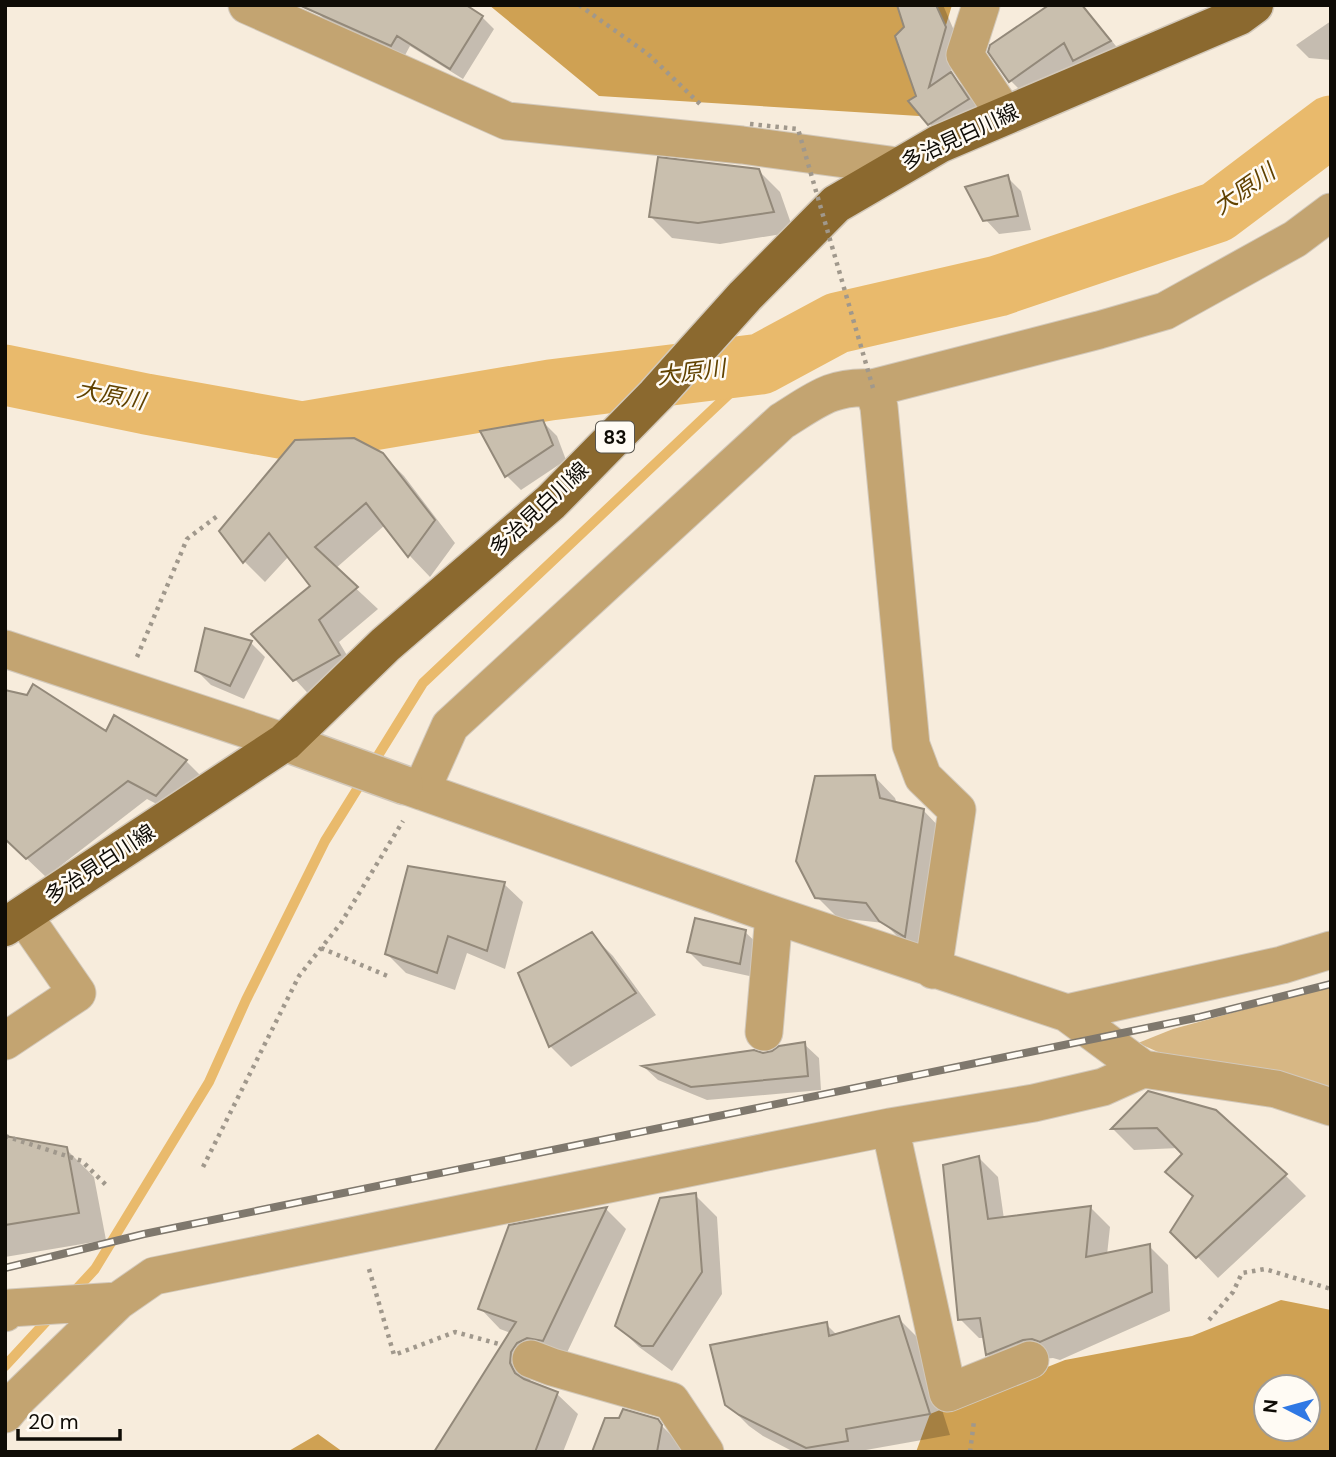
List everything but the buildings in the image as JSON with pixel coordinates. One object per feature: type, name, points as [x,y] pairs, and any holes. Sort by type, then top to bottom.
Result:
[{"type":"main road","name":"多治見白川線","points":[[14,921],[285,742],[385,645],[551,502],[656,395],[745,296],[836,204],[897,166],[939,144],[1238,16],[1255,5]]},
{"type":"street","points":[[247,5],[507,121],[746,135],[897,166]]},
{"type":"street","points":[[981,5],[964,55],[1005,115]]},
{"type":"street","points":[[413,788],[450,726],[782,421],[828,392],[852,386],[873,388],[1165,311],[1295,239],[1331,212]]},
{"type":"street","points":[[873,388],[879,407],[911,746],[923,778],[957,810],[933,970]]},
{"type":"street","points":[[5,649],[285,742],[774,915],[1067,1013],[1143,1069],[1276,1089],[1331,1107]]},
{"type":"street","points":[[764,1032],[774,915]]},
{"type":"street","points":[[5,1041],[77,993],[14,921]]},
{"type":"street","points":[[1067,1013],[1283,965],[1331,950]]},
{"type":"street","points":[[5,1414],[19,1397],[118,1301],[154,1276],[890,1127],[1034,1103],[1103,1087],[1143,1069]]},
{"type":"street","points":[[890,1127],[948,1393],[1030,1360]]},
{"type":"street","points":[[5,1314],[10,1308],[118,1301]]},
{"type":"street","points":[[541,1363],[671,1401],[705,1452]]},
{"type":"path","points":[[579,5],[648,54],[746,135],[798,129],[873,388]]},
{"type":"path","points":[[124,687],[187,539],[220,514]]},
{"type":"path","points":[[203,1167],[299,976],[341,923],[413,788]]},
{"type":"path","points":[[321,948],[390,977]]},
{"type":"path","points":[[5,1136],[82,1161],[107,1186]]},
{"type":"path","points":[[359,1234],[394,1355],[455,1332],[500,1344],[541,1363]]},
{"type":"path","points":[[1209,1320],[1233,1292],[1242,1273],[1265,1269],[1331,1289]]},
{"type":"shaded area","points":[[489,5],[952,5],[919,116],[599,96]]},
{"type":"shaded area","points":[[1331,986],[1331,1096],[1178,1061],[1138,1043],[1173,1029]]},
{"type":"shaded area","points":[[1281,1300],[1331,1310],[1331,1452],[916,1452],[930,1414],[1065,1360],[1192,1336]]},
{"type":"shaded area","points":[[318,1434],[343,1452],[287,1452]]},
{"type":"waterway","name":"大原川","points":[[5,375],[302,432],[550,390],[761,364],[837,323],[998,286],[1217,212],[1331,126]]},
{"type":"waterway","points":[[71,1295],[95,1269],[209,1082],[246,1000],[325,841],[423,683],[761,364]]},
{"type":"waterway","points":[[5,1366],[53,1314]]},
{"type":"railway","points":[[5,1268],[144,1234],[1200,1017],[1331,984]]}]
